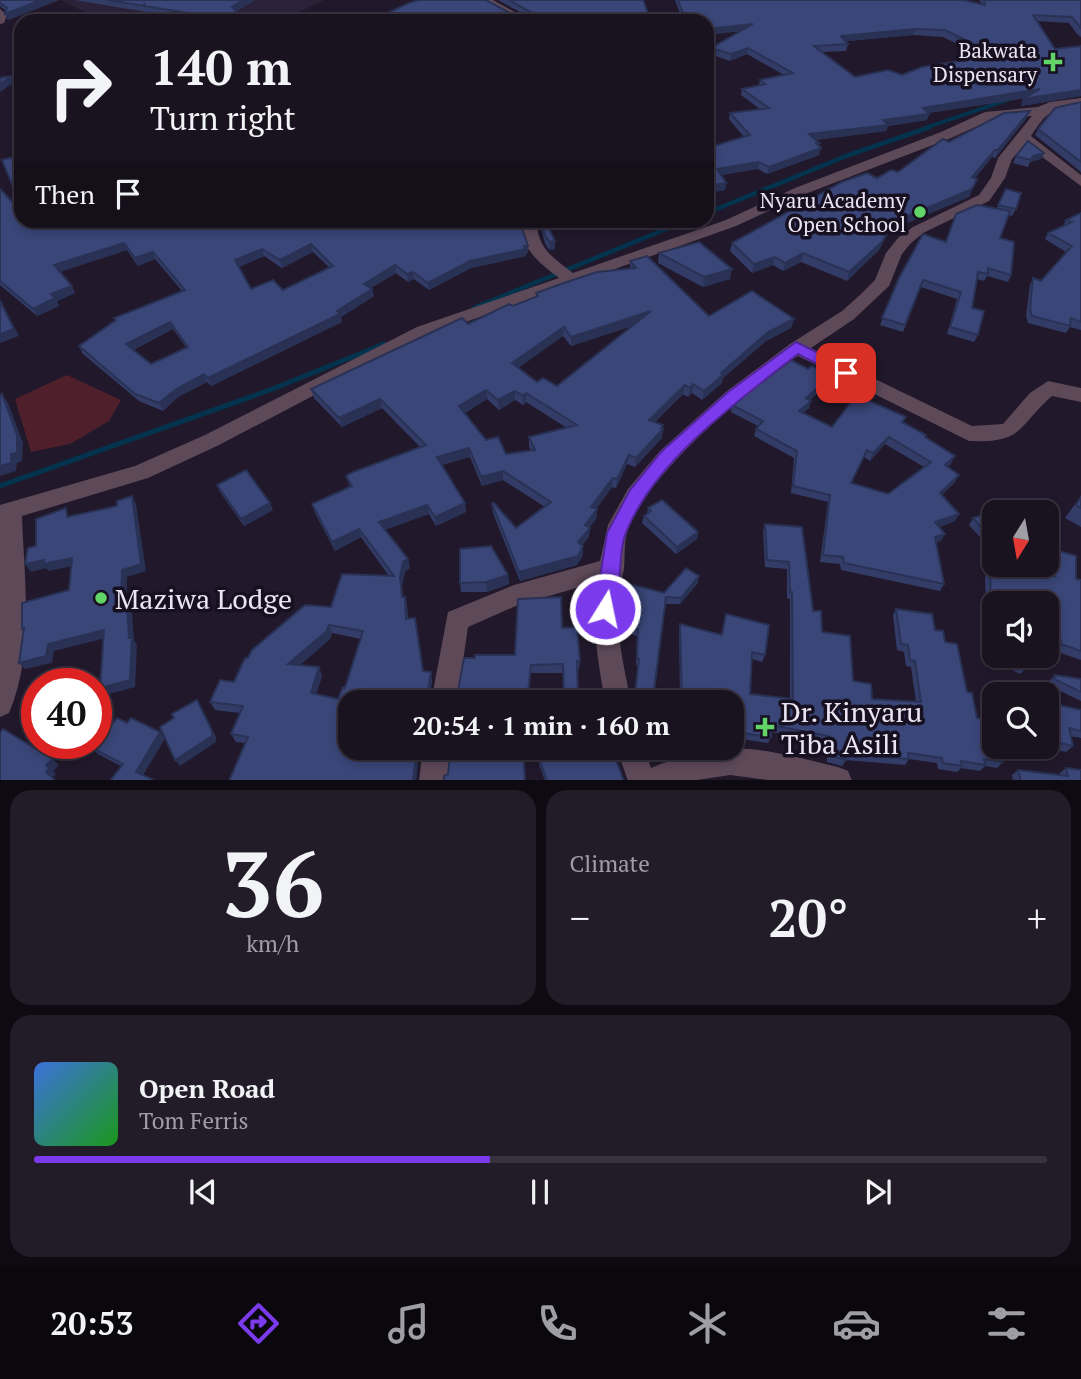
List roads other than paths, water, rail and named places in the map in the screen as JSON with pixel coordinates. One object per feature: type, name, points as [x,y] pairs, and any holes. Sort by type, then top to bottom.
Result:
[{"type":"street","points":[[485,0],[512,14]]},
{"type":"street","points":[[0,12],[0,21]]},
{"type":"street","points":[[0,704],[6,687],[11,654],[5,513],[141,472],[212,440],[423,331],[731,223],[800,191],[946,135],[990,115],[1041,111],[1050,106],[1081,102]]},
{"type":"street","points":[[616,690],[605,609],[616,533],[636,495],[667,457],[734,396],[796,348],[848,315],[866,299],[883,282],[894,253],[904,241],[918,230],[985,198],[998,178],[1005,158],[1024,137],[1041,111]]},
{"type":"street","points":[[1024,137],[1081,182]]},
{"type":"street","points":[[530,228],[531,243],[537,253],[570,278]]},
{"type":"street","points":[[796,348],[969,433],[993,436],[1013,429],[1048,388],[1081,395]]},
{"type":"street","points":[[446,690],[457,620],[514,596],[613,567]]},
{"type":"street","points":[[433,780],[435,760]]},
{"type":"street","points":[[635,760],[642,780]]},
{"type":"street","points":[[653,780],[692,766],[714,762],[751,762],[838,780]]},
{"type":"waterway","points":[[925,128],[1010,99]]},
{"type":"waterway","points":[[714,210],[846,156],[930,127]]},
{"type":"waterway","points":[[510,293],[668,228]]},
{"type":"waterway","points":[[474,308],[514,292]]},
{"type":"waterway","points":[[0,486],[270,390],[384,344]]},
{"type":"place","name":"Bakwata Dispensary","points":[[1053,62]]},
{"type":"place","name":"Nyaru Academy Open School","points":[[920,212]]},
{"type":"place","name":"Maziwa Lodge","points":[[101,598]]},
{"type":"place","name":"Dr. Kinyaru Tiba Asili","points":[[765,727]]}]
